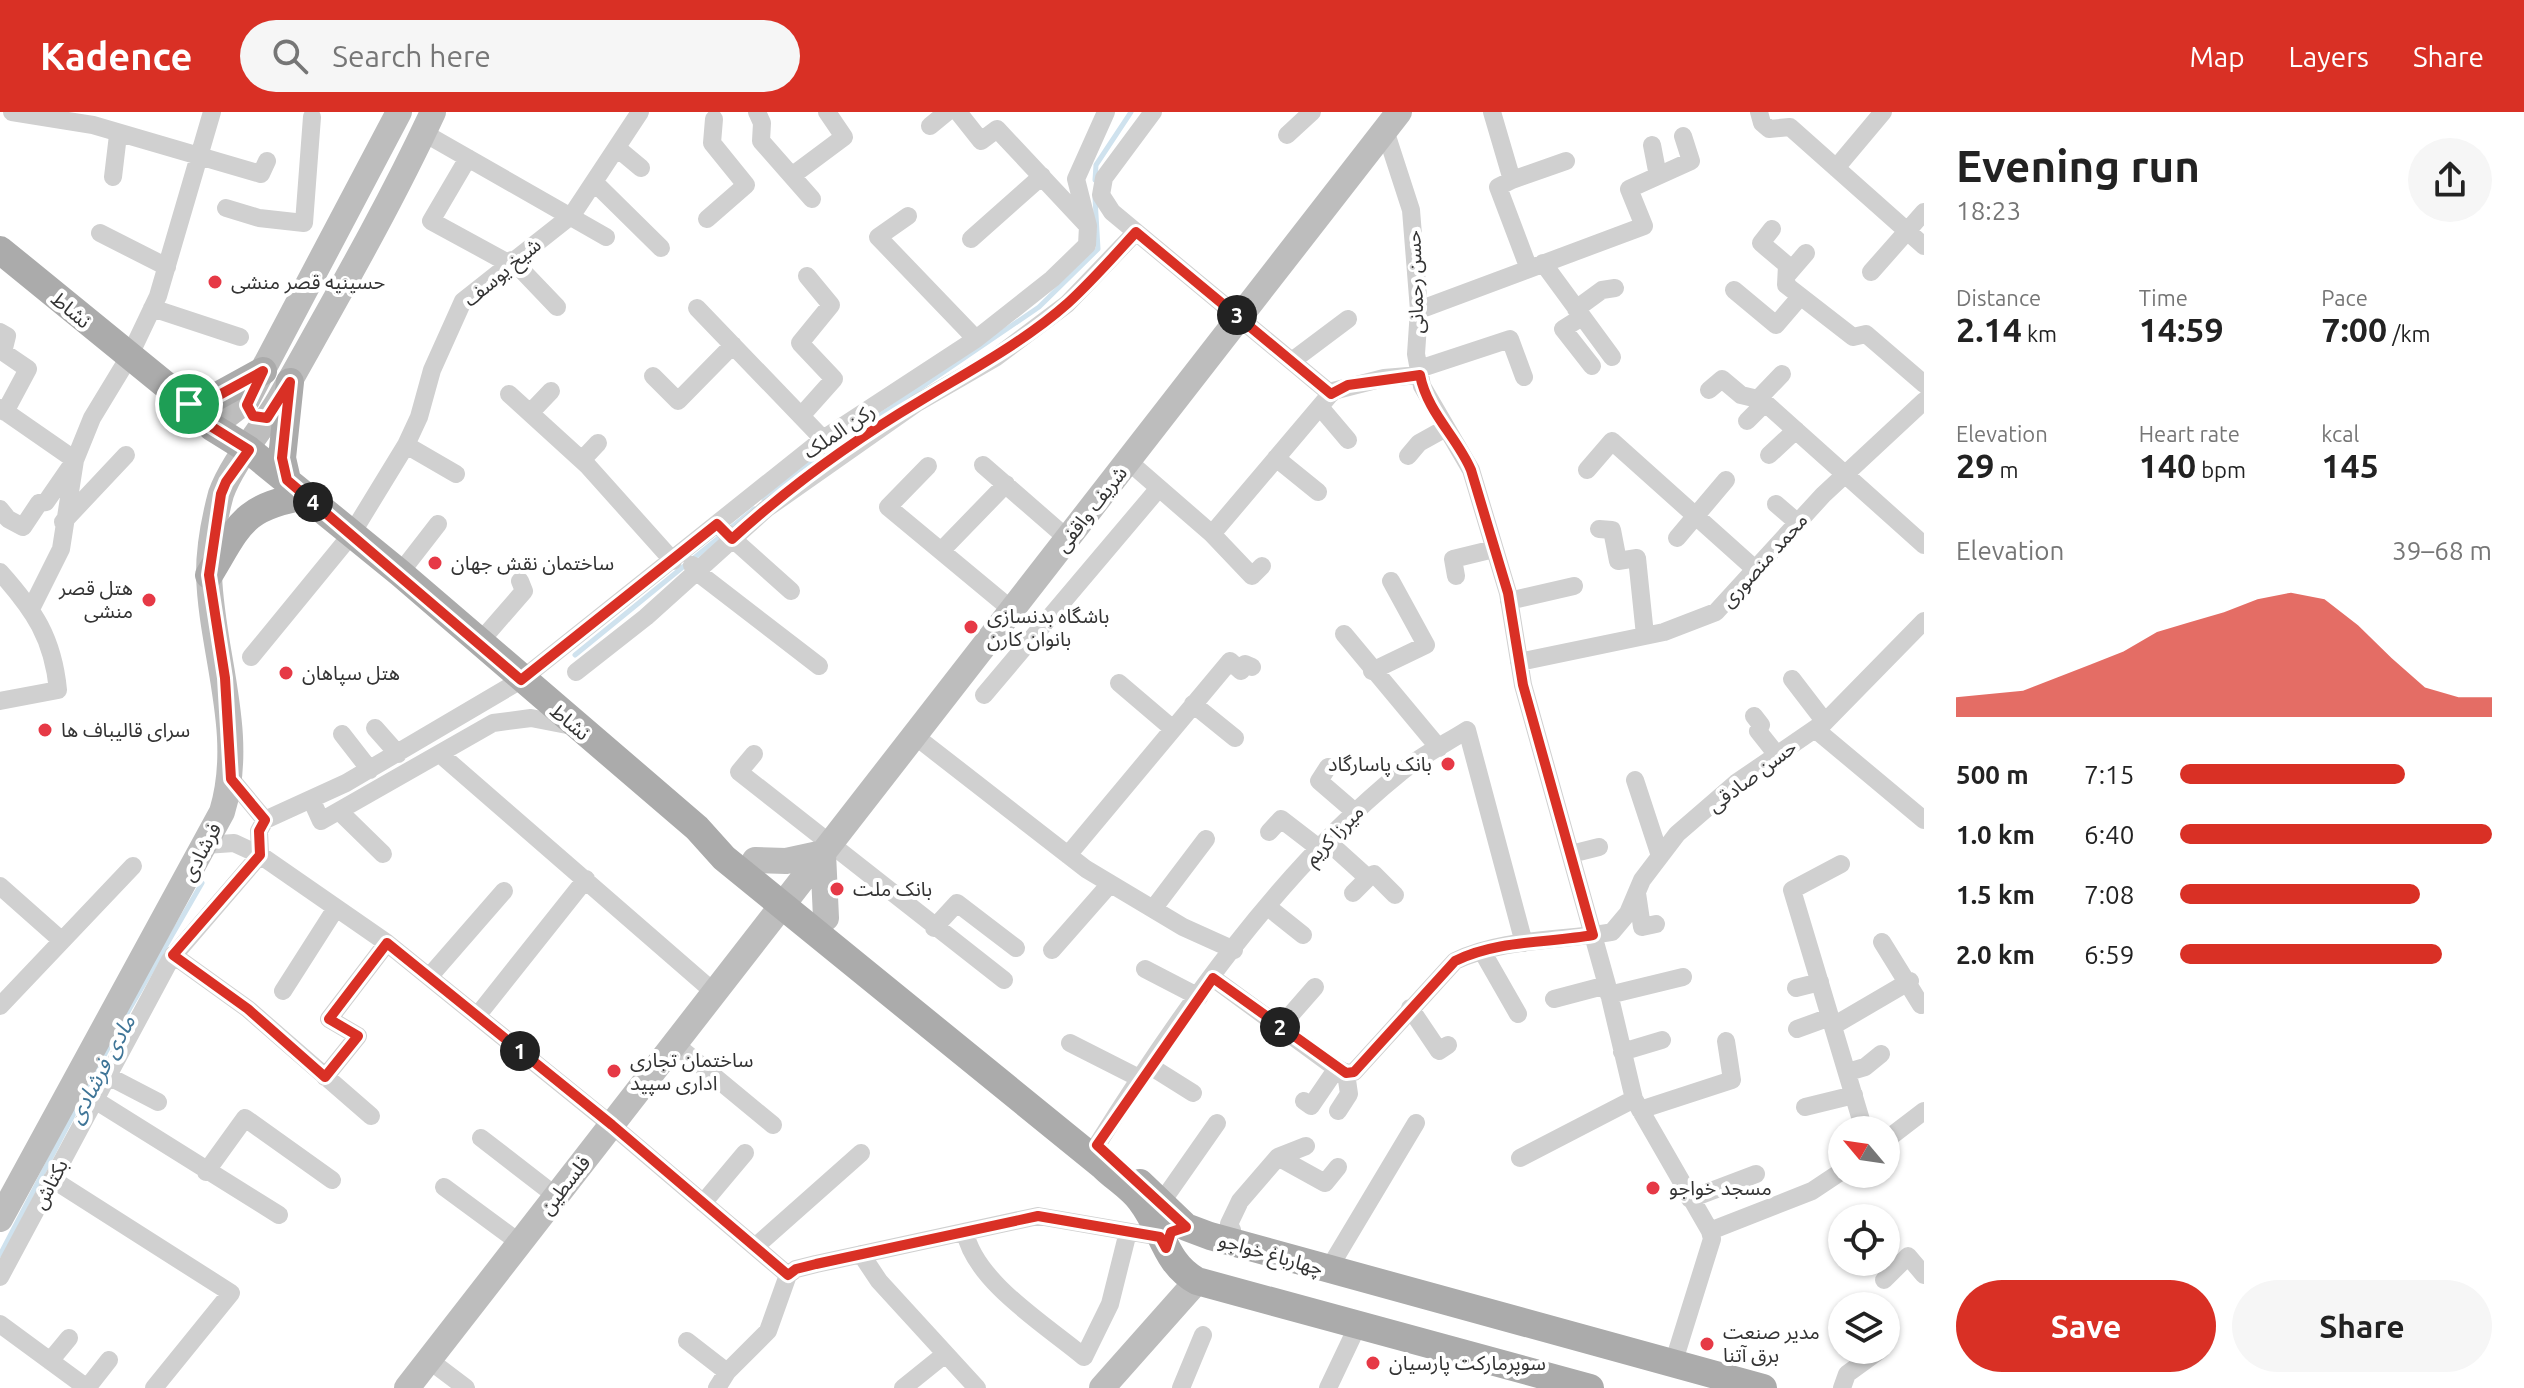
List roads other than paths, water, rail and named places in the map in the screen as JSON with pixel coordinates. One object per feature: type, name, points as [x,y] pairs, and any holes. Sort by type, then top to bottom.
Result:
[{"type":"main road","points":[[212,427],[247,400],[335,240],[399,112]]},
{"type":"main road","name":"شریف واقفی","points":[[788,899],[1392,121]]},
{"type":"main road","name":"فرشادی","points":[[0,1219],[222,812],[231,779],[225,678],[209,575],[221,494],[290,382],[428,122]]},
{"type":"main road","name":"نشاط","points":[[0,250],[189,404],[212,427],[249,450],[400,573],[478,644],[697,828],[724,858],[788,899]]},
{"type":"main road","points":[[189,404],[210,400],[263,371]]},
{"type":"main road","points":[[209,575],[232,533],[243,521],[297,488],[282,458],[290,382]]},
{"type":"main road","points":[[247,400],[253,416],[262,418],[271,415]]},
{"type":"main road","name":"نشاط","points":[[697,828],[755,860],[788,899]]},
{"type":"main road","points":[[755,860],[786,861],[828,848],[826,918]]},
{"type":"main road","points":[[788,899],[1141,1200],[1174,1266],[1197,1281],[1592,1388],[1606,1345]]},
{"type":"main road","name":"چهارباغ خواجو","points":[[788,899],[826,918],[1097,1145],[1186,1227],[1314,1266],[1763,1388]]},
{"type":"main road","name":"فلسطین","points":[[407,1388],[788,899]]},
{"type":"main road","points":[[1163,1242],[1171,1232],[1186,1227]]},
{"type":"main road","points":[[1296,1308],[1305,1299],[1309,1288],[1308,1273],[1314,1266]]},
{"type":"main road","points":[[1102,1388],[1197,1281]]},
{"type":"street","points":[[12,112],[93,125],[118,135],[261,174],[267,161]]},
{"type":"street","points":[[32,607],[61,549],[75,460],[92,418],[129,357],[167,267],[212,112]]},
{"type":"street","points":[[757,112],[762,123],[761,141],[812,199]]},
{"type":"street","points":[[793,175],[844,137],[827,112]]},
{"type":"street","points":[[930,126],[947,112]]},
{"type":"street","points":[[958,112],[981,141],[997,129],[1088,226]]},
{"type":"street","points":[[1088,226],[1076,179],[1106,112]]},
{"type":"street","points":[[1153,112],[1104,178],[1101,195],[1112,212],[1292,361],[1325,400],[1348,440]]},
{"type":"street","points":[[1287,135],[1312,112]]},
{"type":"street","points":[[1759,112],[1762,123],[1769,129],[1790,127],[1924,246]]},
{"type":"street","points":[[1836,168],[1883,112]]},
{"type":"street","points":[[1498,113],[1512,180]]},
{"type":"street","name":"شیخ یوسف","points":[[251,657],[351,535],[406,445],[419,417],[432,370],[463,301],[572,215],[617,148],[635,114]]},
{"type":"street","points":[[707,219],[746,185],[712,143],[716,114]]},
{"type":"street","points":[[304,223],[312,117]]},
{"type":"street","name":"حسن رحمانی","points":[[1392,121],[1411,210],[1422,386],[1463,451],[1471,470],[1509,601],[1519,662],[1637,1104],[1710,1231]]},
{"type":"street","points":[[428,122],[468,158],[606,237]]},
{"type":"street","points":[[113,177],[118,135]]},
{"type":"street","points":[[1419,310],[1644,226],[1629,189],[1691,161],[1683,136]]},
{"type":"street","points":[[1652,145],[1658,176]]},
{"type":"street","points":[[617,148],[641,168]]},
{"type":"street","points":[[468,158],[431,221],[510,262],[557,307]]},
{"type":"street","points":[[1566,161],[1498,187],[1536,266],[1579,313],[1612,357]]},
{"type":"street","points":[[971,239],[1042,176]]},
{"type":"street","points":[[594,182],[661,248]]},
{"type":"street","points":[[226,208],[259,218],[304,223],[335,240]]},
{"type":"street","points":[[1088,226],[1112,212]]},
{"type":"street","points":[[1871,272],[1924,212]]},
{"type":"street","points":[[908,216],[878,237],[976,339]]},
{"type":"street","name":"رکن الملک","points":[[265,820],[317,798],[370,770],[521,680],[823,439],[976,339],[1052,279],[1087,245],[1088,226]]},
{"type":"street","name":"رکن الملک","points":[[576,672],[786,494],[917,403],[995,358],[1071,300],[1136,232]]},
{"type":"street","points":[[100,233],[167,267]]},
{"type":"street","points":[[1767,236],[1787,265],[1786,285],[1853,337],[1866,334],[1924,384]]},
{"type":"street","points":[[1787,275],[1806,253]]},
{"type":"street","points":[[801,416],[834,379],[800,343],[831,305],[807,276]]},
{"type":"street","points":[[1052,279],[1071,300]]},
{"type":"street","points":[[1592,366],[1563,329],[1602,290],[1615,288]]},
{"type":"street","points":[[1734,290],[1776,325],[1800,297]]},
{"type":"street","points":[[152,308],[240,337]]},
{"type":"street","points":[[697,308],[823,439]]},
{"type":"street","points":[[1292,361],[1348,319]]},
{"type":"street","points":[[0,332],[7,336],[3,352],[28,369],[2,410],[75,460]]},
{"type":"street","points":[[1212,534],[1325,400],[1348,385],[1420,372],[1510,339],[1524,377]]},
{"type":"street","points":[[653,376],[678,401],[733,345]]},
{"type":"street","points":[[1747,421],[1782,374]]},
{"type":"street","points":[[1709,390],[1722,379],[1741,395],[1762,401],[1924,545]]},
{"type":"street","points":[[530,413],[551,391]]},
{"type":"street","points":[[509,394],[582,460],[678,557],[819,666]]},
{"type":"street","name":"محمد منصوری","points":[[1519,662],[1645,635],[1716,612],[1846,474],[1924,401]]},
{"type":"street","points":[[1408,456],[1419,443],[1446,428]]},
{"type":"street","points":[[1769,455],[1796,430]]},
{"type":"street","points":[[1587,470],[1612,441],[1756,570]]},
{"type":"street","points":[[582,460],[598,443]]},
{"type":"street","points":[[406,445],[456,474]]},
{"type":"street","points":[[63,522],[126,455]]},
{"type":"street","points":[[1276,458],[1318,492]]},
{"type":"street","points":[[0,509],[8,519],[23,527],[39,503],[46,502],[75,460]]},
{"type":"street","points":[[1128,461],[1212,534],[1252,576],[1262,566]]},
{"type":"street","points":[[983,465],[1068,539]]},
{"type":"street","points":[[928,466],[888,507],[941,551],[1043,625]]},
{"type":"street","points":[[775,476],[786,494]]},
{"type":"street","points":[[1677,538],[1726,480]]},
{"type":"street","points":[[941,551],[1006,484]]},
{"type":"street","points":[[984,695],[1159,488]]},
{"type":"street","points":[[1776,504],[1798,523]]},
{"type":"street","points":[[400,573],[438,524]]},
{"type":"street","points":[[717,524],[791,591]]},
{"type":"street","points":[[1599,529],[1612,530],[1618,561],[1637,558],[1645,635]]},
{"type":"street","points":[[1456,576],[1453,559],[1494,549]]},
{"type":"street","points":[[0,701],[58,690],[55,659],[32,607],[1,575]]},
{"type":"street","points":[[478,644],[524,591],[520,581]]},
{"type":"street","points":[[1372,671],[1426,645],[1391,581]]},
{"type":"street","points":[[1509,601],[1574,586]]},
{"type":"street","name":"حسن صادقی","points":[[1593,935],[1612,932],[1621,923],[1637,892],[1677,834],[1820,725],[1924,621]]},
{"type":"street","points":[[1344,634],[1439,748]]},
{"type":"street","points":[[1068,855],[1230,661],[1241,671],[1245,664],[1252,667]]},
{"type":"street","points":[[1792,679],[1820,725],[1924,820]]},
{"type":"street","points":[[1119,683],[1173,729]]},
{"type":"street","points":[[1193,704],[1235,738]]},
{"type":"street","points":[[1754,716],[1761,725],[1758,731],[1777,755]]},
{"type":"street","points":[[310,781],[321,821],[472,733],[511,718],[575,726]]},
{"type":"street","points":[[375,728],[398,754]]},
{"type":"street","name":"میرزا کریم","points":[[1097,1145],[1234,950],[1323,845],[1403,770],[1467,730],[1524,943]]},
{"type":"street","points":[[342,734],[370,770]]},
{"type":"street","points":[[915,736],[1110,884],[1234,950]]},
{"type":"street","points":[[440,754],[715,993]]},
{"type":"street","points":[[754,754],[739,772],[828,848],[1004,980]]},
{"type":"street","points":[[1328,767],[1319,781],[1355,812]]},
{"type":"street","points":[[231,779],[265,820],[259,831],[260,855]]},
{"type":"street","points":[[1635,780],[1660,856]]},
{"type":"street","points":[[339,811],[383,854]]},
{"type":"street","points":[[1269,832],[1281,819],[1368,878]]},
{"type":"street","points":[[1153,909],[1206,839]]},
{"type":"street","points":[[205,845],[234,843],[260,855],[387,943],[612,1125],[788,1275]]},
{"type":"street","points":[[1571,854],[1599,847]]},
{"type":"street","name":"بکتاش","points":[[0,1277],[173,955],[260,855]]},
{"type":"street","points":[[1841,864],[1792,890],[1860,1116]]},
{"type":"street","points":[[0,1006],[133,866]]},
{"type":"street","points":[[1353,893],[1374,874],[1395,895]]},
{"type":"street","points":[[477,1016],[586,879]]},
{"type":"street","points":[[1052,950],[1110,884]]},
{"type":"street","points":[[0,886],[61,940]]},
{"type":"street","points":[[429,977],[504,891]]},
{"type":"street","points":[[1637,892],[1642,927],[1656,924]]},
{"type":"street","points":[[934,928],[957,903],[1016,948]]},
{"type":"street","points":[[1268,907],[1303,935]]},
{"type":"street","points":[[283,991],[336,908]]},
{"type":"street","points":[[1213,978],[1342,1071],[1354,1072],[1413,998],[1455,961],[1482,951],[1524,943],[1593,935]]},
{"type":"street","points":[[1882,942],[1921,1000]]},
{"type":"street","points":[[325,1077],[358,1036],[329,1019],[387,943]]},
{"type":"street","points":[[1482,951],[1518,1014]]},
{"type":"street","points":[[173,955],[248,1009],[371,1116]]},
{"type":"street","points":[[1145,969],[1199,997]]},
{"type":"street","points":[[1554,999],[1683,977]]},
{"type":"street","points":[[1797,1029],[1832,1021],[1910,981]]},
{"type":"street","points":[[1796,988],[1820,982]]},
{"type":"street","points":[[1280,1027],[1315,987]]},
{"type":"street","points":[[1413,998],[1439,1051],[1448,1045]]},
{"type":"street","points":[[1622,1052],[1662,1040]]},
{"type":"street","points":[[1520,1158],[1637,1104],[1732,1080],[1726,1041]]},
{"type":"street","points":[[1070,1043],[1193,1093]]},
{"type":"street","points":[[675,1044],[773,1125]]},
{"type":"street","points":[[1848,1072],[1865,1067],[1881,1054]]},
{"type":"street","points":[[1304,1101],[1311,1106],[1342,1071]]},
{"type":"street","points":[[1338,1111],[1349,1094],[1342,1071]]},
{"type":"street","points":[[108,1076],[158,1102]]},
{"type":"street","points":[[1805,1107],[1854,1095]]},
{"type":"street","points":[[95,1100],[279,1215]]},
{"type":"street","points":[[1900,1129],[1924,1111]]},
{"type":"street","points":[[206,1172],[245,1118],[332,1180]]},
{"type":"street","points":[[1161,1203],[1217,1123]]},
{"type":"street","points":[[1314,1266],[1416,1123]]},
{"type":"street","points":[[481,1138],[556,1196]]},
{"type":"street","points":[[1227,1241],[1232,1230],[1229,1224],[1278,1157],[1306,1146]]},
{"type":"street","points":[[703,1203],[745,1153]]},
{"type":"street","points":[[755,1247],[861,1153]]},
{"type":"street","points":[[1278,1157],[1325,1183],[1338,1167]]},
{"type":"street","points":[[1690,1199],[1756,1174]]},
{"type":"street","points":[[52,1179],[231,1293],[154,1388]]},
{"type":"street","points":[[1673,1364],[1712,1239],[1710,1231],[1812,1191],[1828,1180]]},
{"type":"street","points":[[444,1187],[520,1243]]},
{"type":"street","points":[[687,1341],[722,1380],[768,1331],[788,1275],[796,1269],[1038,1216],[1128,1232],[1163,1242]]},
{"type":"street","points":[[965,1232],[967,1244],[985,1274],[1084,1357],[1110,1304],[1128,1232]]},
{"type":"street","points":[[861,1254],[879,1281],[977,1388]]},
{"type":"street","points":[[1884,1280],[1908,1256],[1924,1275]]},
{"type":"street","points":[[0,1324],[87,1388],[109,1360]]},
{"type":"street","points":[[1328,1388],[1358,1325]]},
{"type":"street","points":[[1181,1388],[1203,1335]]},
{"type":"street","points":[[50,1361],[69,1338]]},
{"type":"street","points":[[903,1388],[944,1355]]},
{"type":"street","points":[[429,1360],[466,1388]]},
{"type":"street","points":[[1842,1388],[1847,1374],[1861,1364]]},
{"type":"waterway","name":"مادی فرشادی","points":[[1095,180],[1096,165],[1131,112]]},
{"type":"waterway","name":"مادی فرشادی","points":[[764,500],[800,470],[1039,307],[1098,249],[1095,198]]},
{"type":"waterway","name":"مادی فرشادی","points":[[575,655],[754,509]]},
{"type":"waterway","name":"مادی فرشادی","points":[[0,1255],[118,1029],[202,883]]},
{"type":"place","name":"حسینیه قصر منشی","points":[[215,282]]},
{"type":"place","name":"ساختمان نقش جهان","points":[[435,563]]},
{"type":"place","name":"هتل قصر منشی","points":[[149,600]]},
{"type":"place","name":"باشگاه بدنسازی بانوان کارن","points":[[971,627]]},
{"type":"place","name":"هتل سپاهان","points":[[286,673]]},
{"type":"place","name":"سرای قالیباف ها","points":[[45,730]]},
{"type":"place","name":"بانک پاسارگاد","points":[[1448,764]]},
{"type":"place","name":"بانک ملت","points":[[837,889]]},
{"type":"place","name":"ساختمان تجاری اداری سپید","points":[[614,1071]]},
{"type":"place","name":"مسجد خواجو","points":[[1653,1188]]},
{"type":"place","name":"مدیر صنعت برق آتنا","points":[[1707,1344]]},
{"type":"place","name":"سوپرمارکت پارسیان","points":[[1373,1363]]}]
